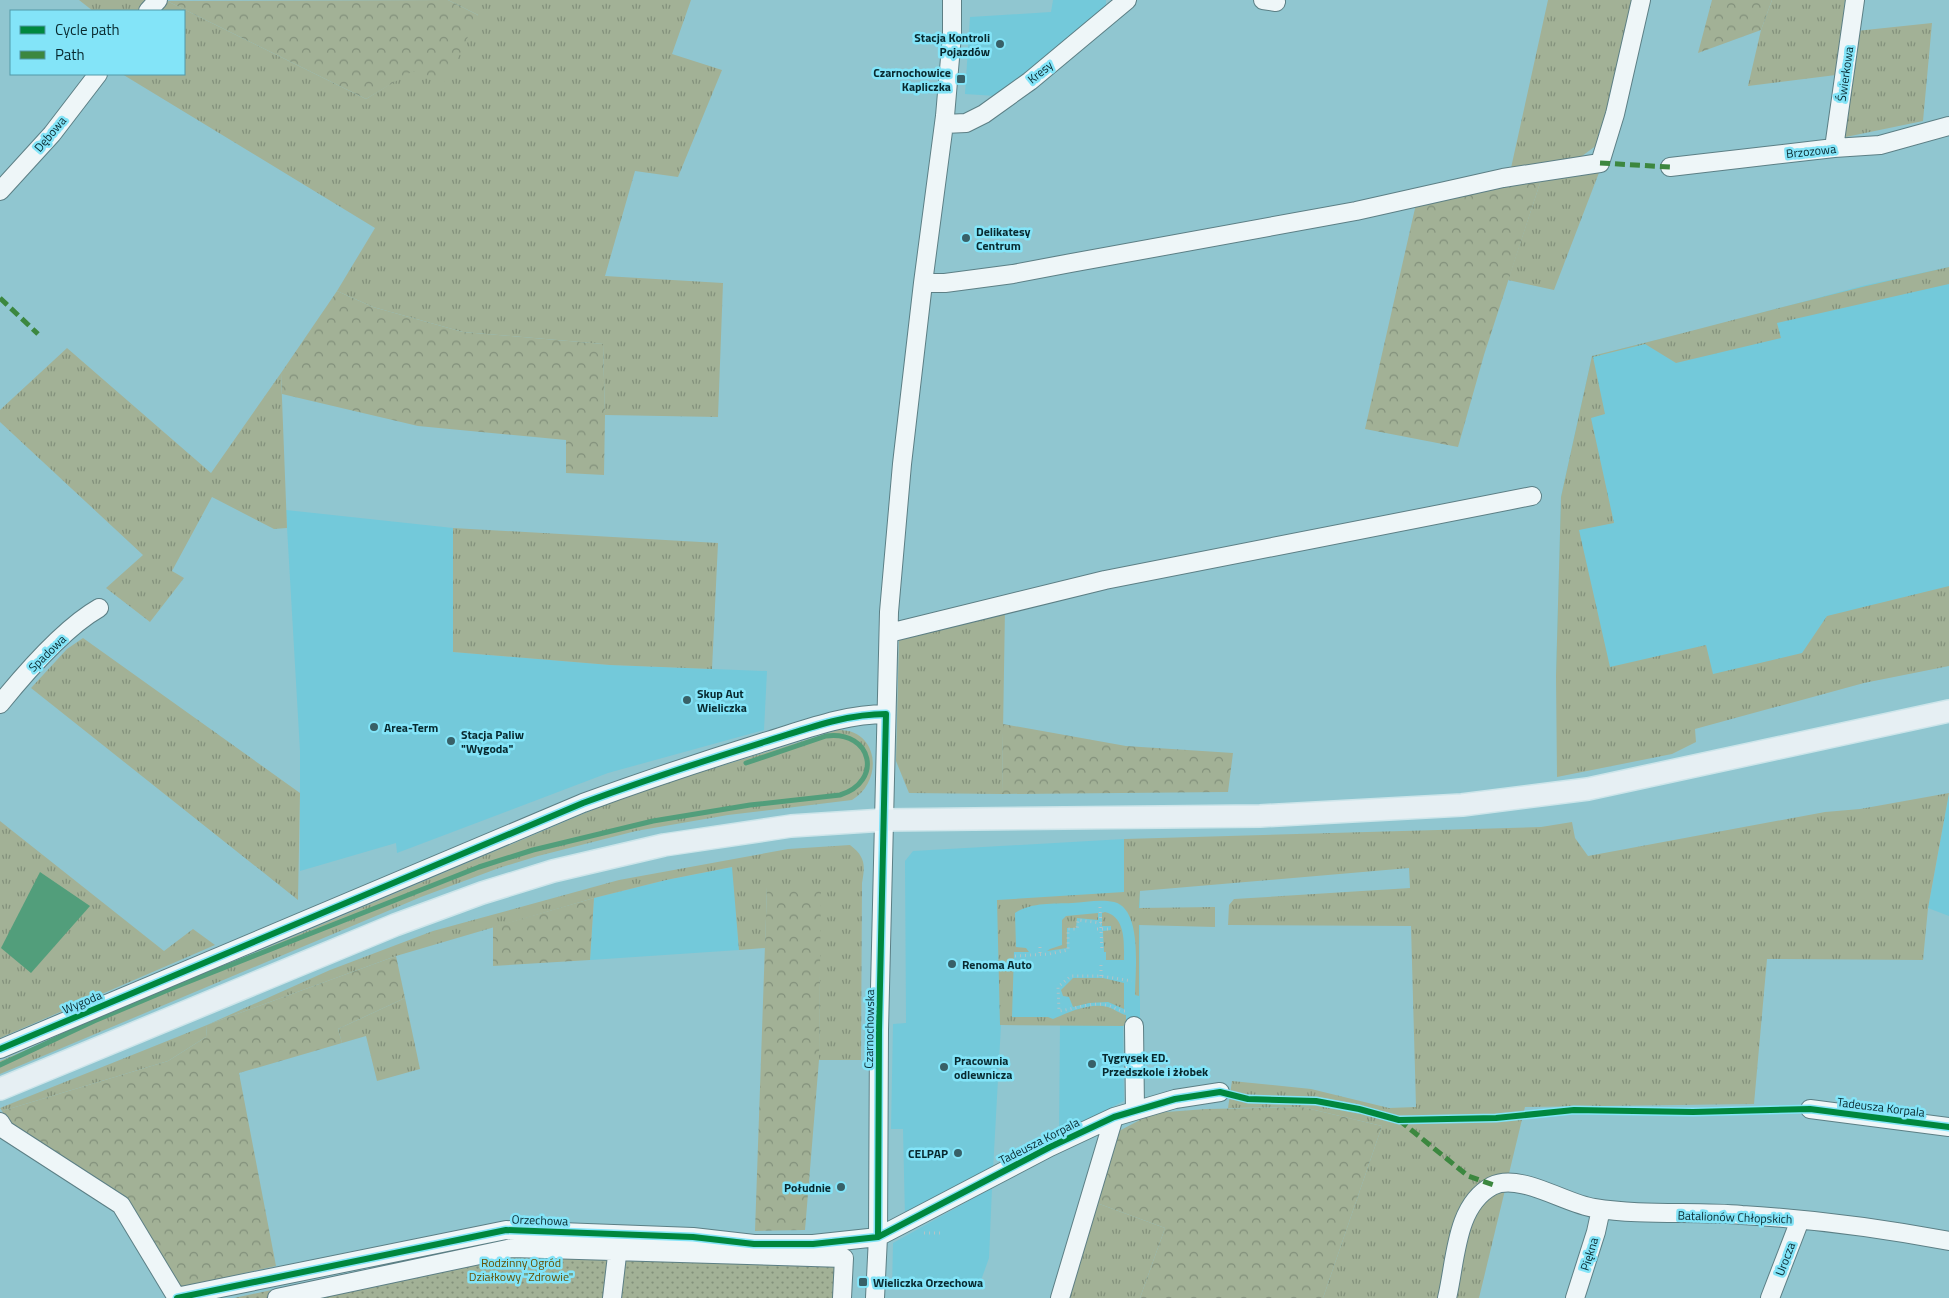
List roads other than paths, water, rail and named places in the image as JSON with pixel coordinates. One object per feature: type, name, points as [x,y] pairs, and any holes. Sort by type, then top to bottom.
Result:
[{"type":"main road","points":[[0,1089],[386,929],[491,890],[553,871],[664,845],[792,826],[884,820],[1260,816],[1459,805],[1588,789],[1949,711]]},
{"type":"street","points":[[149,10],[158,0]]},
{"type":"street","name":"Czarnochowska","points":[[875,1298],[878,1237],[880,1020],[889,634],[902,464],[922,283],[944,124],[952,35],[952,0]]},
{"type":"street","name":"Kresy","points":[[944,124],[966,123],[992,109],[1030,81],[1127,0]]},
{"type":"street","points":[[922,283],[945,283],[1061,265],[1356,211],[1503,178],[1600,163],[1615,114],[1641,0]]},
{"type":"street","name":"Świerkowa","points":[[1834,148],[1855,0]]},
{"type":"street","name":"Dębowa","points":[[0,192],[52,134],[97,75]]},
{"type":"street","name":"Brzozowa","points":[[1670,167],[1834,148],[1880,145],[1949,126]]},
{"type":"street","points":[[889,634],[1112,579],[1532,496]]},
{"type":"street","name":"Spadowa","points":[[0,704],[24,675],[80,619],[99,608]]},
{"type":"street","name":"Wygoda","points":[[0,1049],[492,841],[643,780],[840,720],[865,714],[886,714]]},
{"type":"street","points":[[1134,1026],[1135,1110]]},
{"type":"street","name":"Tadeusza Korpala","points":[[878,1237],[1050,1147],[1114,1117],[1175,1099],[1220,1092]]},
{"type":"street","name":"Tadeusza Korpala","points":[[1810,1109],[1949,1127]]},
{"type":"street","points":[[1060,1298],[1114,1117]]},
{"type":"street","points":[[0,1122],[5,1130],[121,1205],[176,1298]]},
{"type":"street","name":"Batalionów Chłopskich","points":[[1447,1298],[1463,1218],[1476,1198],[1494,1186],[1511,1183],[1523,1185],[1593,1208],[1658,1214],[1740,1214],[1879,1228],[1949,1241]]},
{"type":"street","name":"Piękna","points":[[1575,1298],[1596,1232],[1601,1209]]},
{"type":"street","name":"Urocza","points":[[1770,1298],[1800,1220]]},
{"type":"street","name":"Orzechowa","points":[[176,1298],[506,1230],[693,1237],[754,1244],[813,1244],[878,1237]]},
{"type":"street","points":[[277,1298],[512,1248],[618,1249],[844,1258],[842,1298]]},
{"type":"street","points":[[612,1298],[618,1249]]},
{"type":"waterway","points":[[0,1065],[94,1021],[175,987],[479,867],[533,850],[653,821],[750,805],[840,795],[854,788],[863,779],[867,769],[867,758],[862,749],[854,741],[842,736],[826,736],[746,763]]},
{"type":"place","name":"Stacja Kontroli Pojazdów","points":[[1000,44]]},
{"type":"place","name":"Czarnochowice Kapliczka","points":[[961,79]]},
{"type":"place","name":"Delikatesy Centrum","points":[[966,238]]},
{"type":"place","name":"Skup Aut Wieliczka","points":[[687,700]]},
{"type":"place","name":"Area-Term","points":[[374,727]]},
{"type":"place","name":"Stacja Paliw \"Wygoda\"","points":[[451,741]]},
{"type":"place","name":"Renoma Auto","points":[[952,964]]},
{"type":"place","name":"Tygrysek ED. Przedszkole i żłobek","points":[[1092,1064]]},
{"type":"place","name":"Pracownia odlewnicza","points":[[944,1067]]},
{"type":"place","name":"CELPAP","points":[[958,1153]]},
{"type":"place","name":"Południe","points":[[841,1187]]},
{"type":"place","name":"Wieliczka Orzechowa","points":[[863,1282]]},
{"type":"park label","name":"Rodzinny Ogród Działkowy \"Zdrowie\"","points":[[521,1269]]}]
